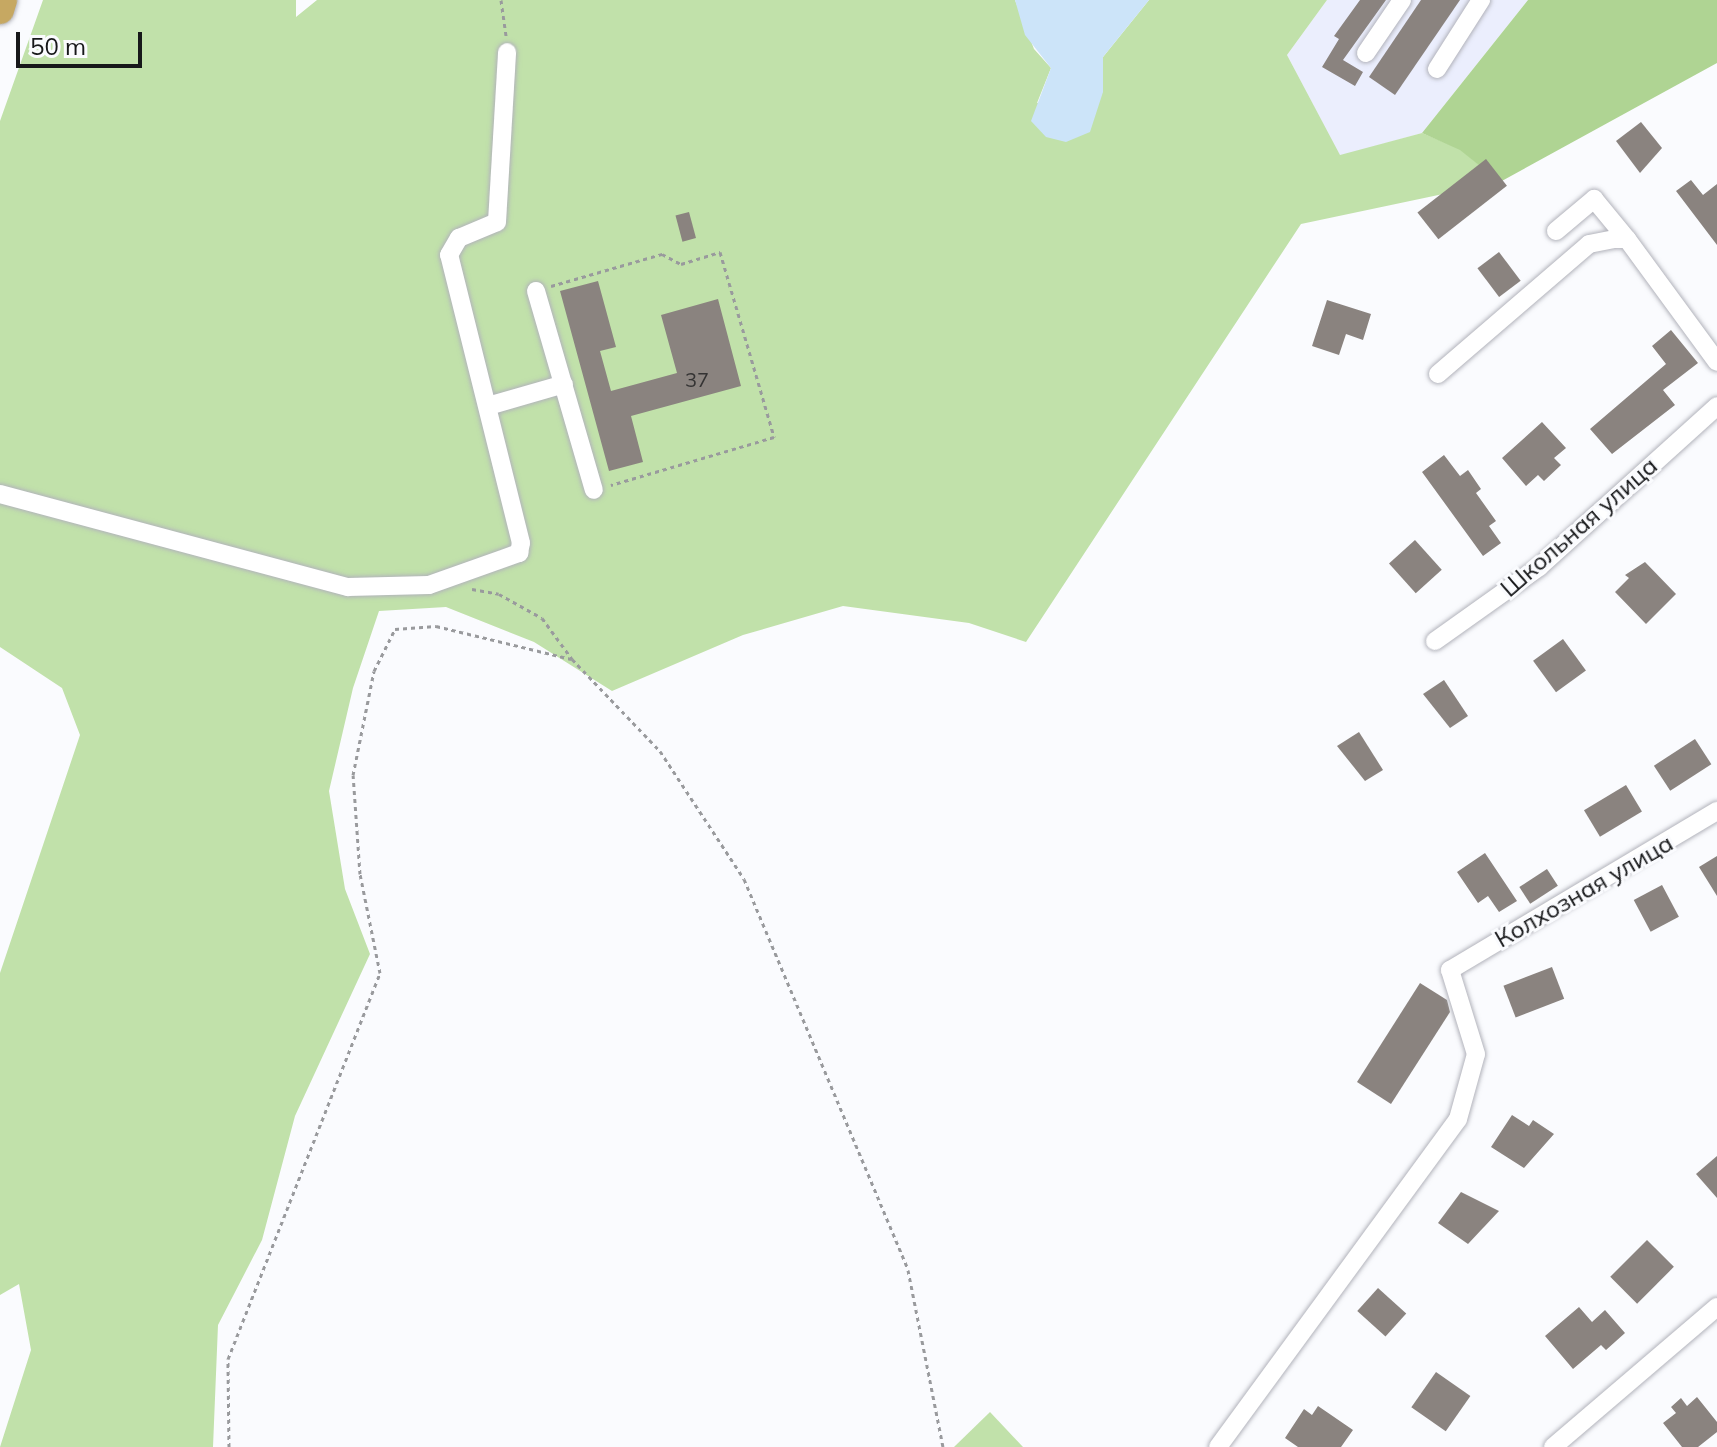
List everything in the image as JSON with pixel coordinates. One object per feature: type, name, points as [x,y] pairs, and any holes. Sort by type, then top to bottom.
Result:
[{"type":"highway","points":[[0,10],[3,0]]},
{"type":"street","points":[[1366,53],[1402,0]]},
{"type":"street","points":[[1437,69],[1481,0]]},
{"type":"street","points":[[0,494],[326,584],[380,589],[429,585],[510,560],[521,548],[449,255],[459,238],[497,222],[507,52]]},
{"type":"street","points":[[1556,231],[1594,199],[1717,362]]},
{"type":"street","points":[[1438,374],[1589,244],[1627,239]]},
{"type":"street","points":[[536,291],[594,490]]},
{"type":"street","points":[[488,406],[564,384]]},
{"type":"street","name":"Школьная улица","points":[[1435,641],[1539,567],[1717,406]]},
{"type":"street","name":"Колхозная улица","points":[[1218,1447],[1458,1119],[1476,1054],[1450,970],[1717,811]]},
{"type":"street","points":[[1553,1447],[1717,1307]]},
{"type":"path","points":[[501,0],[507,52]]},
{"type":"path","points":[[536,291],[662,254],[681,264],[720,252],[774,437],[594,490]]},
{"type":"path","points":[[465,588],[523,604],[551,627],[572,659],[660,751],[744,879],[908,1270],[943,1447]]},
{"type":"path","points":[[229,1447],[228,1359],[380,973],[360,874],[353,775],[374,671],[395,629],[436,626],[572,659]]},
{"type":"shaded area","points":[[1327,0],[1528,0],[1422,133],[1340,156],[1287,55]]},
{"type":"green space","points":[[43,0],[296,0],[296,17],[317,0],[1015,0],[1034,49],[1051,68],[1037,103],[1103,92],[1103,57],[1149,0],[1327,0],[1287,55],[1340,155],[1422,133],[1460,149],[1500,182],[1301,224],[1026,642],[969,623],[843,606],[743,635],[612,691],[534,642],[446,607],[379,611],[353,688],[329,791],[345,889],[370,954],[295,1116],[262,1240],[218,1325],[213,1447],[0,1447],[31,1350],[19,1284],[0,1295],[0,973],[80,735],[62,688],[0,647],[0,121]]},
{"type":"green space","points":[[1528,0],[1717,0],[1717,63],[1500,182],[1460,150],[1422,133]]},
{"type":"green space","points":[[990,1412],[1023,1447],[954,1447]]},
{"type":"water","points":[[1015,0],[1149,0],[1103,57],[1103,92],[1090,132],[1066,142],[1046,137],[1031,121],[1051,68],[1025,35]]},
{"type":"building","points":[[1360,0],[1386,0],[1343,60],[1363,72],[1355,86],[1322,67],[1339,39],[1334,36]]},
{"type":"building","points":[[1421,0],[1460,0],[1395,95],[1369,77]]},
{"type":"building","points":[[1641,122],[1662,148],[1640,173],[1616,141]]},
{"type":"building","points":[[1486,159],[1507,186],[1438,239],[1417,213]]},
{"type":"building","points":[[1691,180],[1703,195],[1717,184],[1717,245],[1676,191]]},
{"type":"building","points":[[689,212],[696,238],[682,242],[675,216]]},
{"type":"building","points":[[1499,252],[1521,281],[1499,297],[1477,268]]},
{"type":"building","points":[[598,281],[616,347],[600,351],[611,391],[677,373],[661,315],[718,299],[741,386],[631,416],[643,462],[609,471],[560,291]]},
{"type":"building","points":[[1327,300],[1371,314],[1363,340],[1346,334],[1339,355],[1312,346]]},
{"type":"building","points":[[1671,330],[1698,363],[1663,390],[1675,405],[1612,454],[1590,429],[1666,364],[1652,346]]},
{"type":"building","points":[[1542,422],[1566,448],[1554,458],[1561,465],[1544,481],[1538,475],[1526,486],[1502,458]]},
{"type":"building","points":[[1444,455],[1460,476],[1468,470],[1481,489],[1476,493],[1496,521],[1489,526],[1501,543],[1483,556],[1422,472]]},
{"type":"building","points":[[1415,540],[1442,570],[1416,593],[1389,563]]},
{"type":"building","points":[[1645,562],[1676,594],[1646,624],[1615,592],[1629,578],[1625,575]]},
{"type":"building","points":[[1563,639],[1586,671],[1556,692],[1533,661]]},
{"type":"building","points":[[1444,680],[1468,716],[1450,728],[1423,694]]},
{"type":"building","points":[[1359,732],[1383,770],[1365,781],[1337,746]]},
{"type":"building","points":[[1695,739],[1711,764],[1670,791],[1654,766]]},
{"type":"building","points":[[1626,785],[1642,812],[1600,837],[1584,810]]},
{"type":"building","points":[[1485,853],[1517,901],[1499,912],[1488,896],[1478,903],[1457,872]]},
{"type":"building","points":[[1717,856],[1717,896],[1699,867]]},
{"type":"building","points":[[1547,869],[1558,886],[1530,904],[1519,887]]},
{"type":"building","points":[[1662,885],[1679,917],[1651,932],[1634,900]]},
{"type":"building","points":[[1552,967],[1564,999],[1516,1017],[1503,986]]},
{"type":"building","points":[[1420,983],[1447,1000],[1450,1012],[1391,1104],[1357,1082]]},
{"type":"building","points":[[1512,1115],[1529,1126],[1533,1120],[1554,1134],[1524,1168],[1491,1147]]},
{"type":"building","points":[[1717,1156],[1717,1198],[1696,1174]]},
{"type":"building","points":[[1461,1192],[1499,1211],[1468,1244],[1438,1223]]},
{"type":"building","points":[[1647,1240],[1674,1267],[1637,1304],[1610,1277]]},
{"type":"building","points":[[1378,1288],[1406,1313],[1385,1336],[1357,1311]]},
{"type":"building","points":[[1579,1307],[1592,1322],[1605,1310],[1625,1333],[1606,1350],[1601,1345],[1573,1369],[1545,1336]]},
{"type":"building","points":[[1436,1372],[1470,1396],[1446,1431],[1411,1407]]},
{"type":"building","points":[[1697,1397],[1717,1422],[1717,1432],[1698,1447],[1682,1447],[1663,1423],[1676,1413],[1671,1407],[1681,1398],[1687,1406]]},
{"type":"building","points":[[1318,1406],[1353,1430],[1341,1447],[1298,1447],[1285,1438],[1304,1409],[1312,1415]]}]
